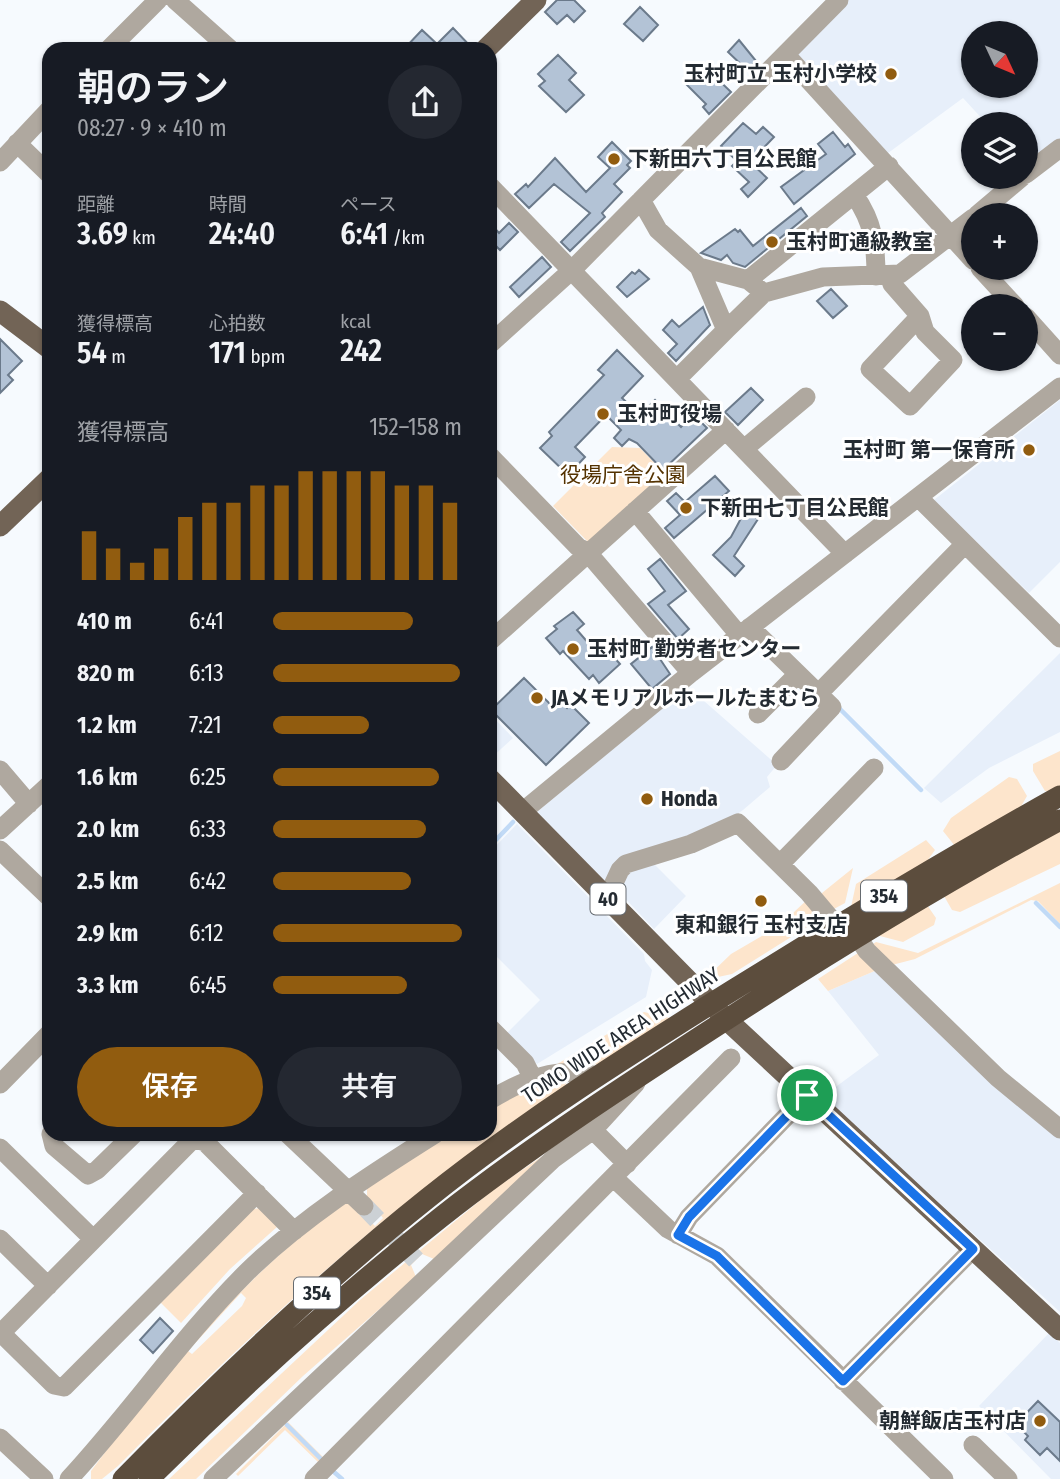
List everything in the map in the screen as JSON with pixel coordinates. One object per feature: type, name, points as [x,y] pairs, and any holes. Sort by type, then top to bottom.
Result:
[{"type":"highway","name":"TOMO WIDE AREA HIGHWAY","points":[[123,1479],[241,1361],[429,1197],[598,1076],[711,1004],[836,925],[1060,796]]},
{"type":"highway","name":"TOMO WIDE AREA HIGHWAY","points":[[149,1479],[216,1413],[361,1283],[490,1180],[642,1073],[857,936],[1060,820]]},
{"type":"main road","points":[[492,42],[536,0]]},
{"type":"main road","points":[[0,311],[42,343]]},
{"type":"main road","points":[[0,526],[42,486]]},
{"type":"main road","name":"40","points":[[497,786],[727,1020],[1060,1330]]},
{"type":"street","points":[[116,42],[158,0]]},
{"type":"street","points":[[175,0],[222,42]]},
{"type":"street","points":[[497,338],[572,270],[839,0]]},
{"type":"street","points":[[786,55],[961,247]]},
{"type":"street","points":[[0,162],[42,117]]},
{"type":"street","points":[[17,143],[42,167]]},
{"type":"street","points":[[1038,165],[1060,149]]},
{"type":"street","points":[[748,280],[889,166]]},
{"type":"street","points":[[991,203],[1008,189]]},
{"type":"street","points":[[497,193],[845,554]]},
{"type":"street","points":[[855,196],[869,218],[883,275],[920,316],[925,332],[953,360],[910,407],[870,369],[920,316]]},
{"type":"street","points":[[640,200],[658,230],[699,267],[726,330]]},
{"type":"street","points":[[677,379],[764,293],[823,278],[900,274],[961,228]]},
{"type":"street","points":[[699,267],[748,280],[764,293]]},
{"type":"street","points":[[991,280],[1004,294]]},
{"type":"street","points":[[1038,330],[1060,355]]},
{"type":"street","points":[[522,812],[691,673],[1060,387]]},
{"type":"street","points":[[744,449],[806,397]]},
{"type":"street","points":[[497,635],[726,430]]},
{"type":"street","points":[[497,463],[578,547],[588,553],[691,673]]},
{"type":"street","points":[[919,498],[1060,638]]},
{"type":"street","points":[[635,511],[745,631],[798,674],[832,708],[781,761]]},
{"type":"street","points":[[818,693],[965,544]]},
{"type":"street","points":[[758,714],[798,674]]},
{"type":"street","points":[[780,864],[874,768]]},
{"type":"street","points":[[0,770],[29,804]]},
{"type":"street","points":[[0,830],[42,792]]},
{"type":"street","points":[[607,898],[620,870],[626,864],[691,844],[738,823],[836,925]]},
{"type":"street","points":[[0,850],[42,890]]},
{"type":"street","points":[[857,936],[867,951],[998,1078],[1060,1129]]},
{"type":"street","points":[[497,1035],[525,1063],[532,1077]]},
{"type":"street","points":[[0,1084],[42,1041]]},
{"type":"street","points":[[314,1479],[731,1058]]},
{"type":"street","points":[[497,1092],[532,1077],[578,1072],[598,1076]]},
{"type":"street","points":[[213,1479],[423,1267],[593,1130],[629,1093],[642,1073]]},
{"type":"street","points":[[678,1235],[689,1217],[807,1095]]},
{"type":"street","points":[[593,1130],[620,1171],[678,1235],[717,1256],[944,1479]]},
{"type":"street","points":[[53,1141],[54,1146],[88,1175],[93,1174],[127,1141]]},
{"type":"street","points":[[193,1141],[0,1333],[54,1385],[64,1387],[257,1193]]},
{"type":"street","points":[[201,1141],[294,1231]]},
{"type":"street","points":[[295,1141],[364,1206]]},
{"type":"street","points":[[69,1479],[218,1302],[294,1231],[417,1141]]},
{"type":"street","points":[[0,1148],[93,1239]]},
{"type":"street","points":[[0,1239],[47,1286]]},
{"type":"street","points":[[843,1381],[973,1249]]},
{"type":"street","points":[[0,1438],[44,1479]]},
{"type":"street","points":[[973,1445],[1008,1479]]},
{"type":"shaded area","name":"玉村町立 玉村小学校","points":[[849,0],[1060,0],[1060,143],[1038,158],[1038,112],[976,112],[963,98],[884,156],[798,63],[798,49]]},
{"type":"shaded area","name":"玉村町 第一保育所","points":[[1060,400],[1060,562],[1029,593],[934,500]]},
{"type":"shaded area","points":[[1060,653],[1060,732],[989,768],[941,803],[924,788]]},
{"type":"shaded area","points":[[688,687],[777,765],[767,777],[770,787],[712,831],[606,882],[537,812]]},
{"type":"shaded area","points":[[497,721],[513,738],[497,753]]},
{"type":"shaded area","points":[[517,824],[644,954],[645,961],[652,970],[646,997],[537,1064],[506,1034],[540,1000],[497,957],[497,845]]},
{"type":"shaded area","points":[[651,861],[686,896],[654,929],[618,891],[622,875]]},
{"type":"shaded area","points":[[877,970],[1060,1138],[1060,1312],[822,1097],[879,1055],[828,991]]},
{"type":"shaded area","points":[[1049,1333],[1060,1343],[1060,1479],[1051,1479],[979,1406]]},
{"type":"green space","name":"役場庁舎公園","points":[[612,447],[640,448],[666,475],[592,541],[587,541],[553,506]]},
{"type":"green space","points":[[1060,751],[1060,787],[1050,792],[1045,791],[1033,771],[1033,764]]},
{"type":"green space","points":[[1009,777],[1017,779],[1027,796],[1019,810],[955,846],[943,831],[951,818]]},
{"type":"green space","points":[[1060,829],[1060,864],[960,912],[952,910],[944,896]]},
{"type":"green space","points":[[926,840],[935,850],[925,864],[851,907],[856,884]]},
{"type":"green space","points":[[853,868],[845,903],[832,910],[820,897],[822,893]]},
{"type":"green space","points":[[1060,883],[1060,924],[1038,901],[1031,900],[915,959],[892,965],[870,946],[876,942],[918,953]]},
{"type":"green space","points":[[808,899],[823,917],[732,974],[704,980],[731,954],[779,926]]},
{"type":"green space","points":[[927,905],[936,918],[934,925],[903,942],[876,935]]},
{"type":"green space","points":[[861,951],[877,970],[828,991],[818,979]]},
{"type":"green space","points":[[644,1012],[670,1018],[598,1064],[549,1069]]},
{"type":"green space","points":[[569,1079],[564,1087],[497,1135],[497,1103],[547,1082]]},
{"type":"green space","points":[[435,1141],[489,1141],[369,1233],[259,1330],[118,1466],[102,1479],[91,1479],[91,1471],[115,1439],[116,1433],[220,1313],[276,1258],[339,1206],[350,1201],[375,1226],[383,1218],[370,1203],[367,1204],[367,1186]],"holes":[[[241,1293],[246,1298],[242,1306],[192,1354],[188,1351]]]},
{"type":"green space","points":[[547,1153],[434,1259],[422,1254],[411,1265],[416,1277],[303,1376],[196,1479],[169,1479],[360,1300],[494,1189]]},
{"type":"green space","points":[[264,1208],[277,1221],[277,1227],[230,1269],[181,1323],[159,1301],[250,1209]]},
{"type":"green space","points":[[288,1422],[326,1460],[321,1465],[285,1430],[238,1476],[236,1474]]},
{"type":"building","points":[[557,0],[574,0],[585,11],[574,22],[567,15],[557,24],[545,12]]},
{"type":"building","points":[[640,7],[658,25],[643,41],[624,24]]},
{"type":"building","points":[[453,28],[466,42],[439,42]]},
{"type":"building","points":[[422,30],[435,42],[411,42]]},
{"type":"building","points":[[739,40],[756,61],[747,70],[728,52]]},
{"type":"building","points":[[558,55],[576,73],[569,80],[584,95],[566,112],[539,86],[545,81],[538,74]]},
{"type":"building","points":[[704,66],[731,92],[709,114],[703,107],[706,104],[686,84]]},
{"type":"building","points":[[743,123],[756,134],[763,127],[774,137],[750,162],[767,178],[748,197],[741,189],[749,182],[732,166],[737,161],[721,146]]},
{"type":"building","points":[[833,132],[845,147],[848,144],[855,154],[794,204],[781,187],[826,154],[818,144]]},
{"type":"building","points":[[612,142],[631,161],[627,165],[630,168],[614,184],[622,192],[602,213],[605,217],[570,251],[561,242],[590,213],[554,184],[529,208],[515,194],[526,184],[528,187],[555,158],[586,192],[610,168],[598,157]]},
{"type":"building","points":[[801,208],[807,216],[745,267],[733,263],[727,255],[721,260],[701,253],[735,229],[738,232],[740,230],[753,246]]},
{"type":"building","points":[[509,223],[518,232],[500,250],[497,247],[497,231],[499,233]]},
{"type":"building","points":[[542,257],[551,267],[519,297],[510,287]]},
{"type":"building","points":[[639,270],[649,279],[627,297],[617,287],[632,272],[635,274]]},
{"type":"building","points":[[831,289],[847,306],[833,318],[817,301]]},
{"type":"building","points":[[703,307],[710,325],[676,361],[668,353],[677,344],[663,330],[672,320],[679,327]]},
{"type":"building","points":[[0,339],[22,361],[8,375],[13,380],[0,393]]},
{"type":"building","name":"玉村町役場","points":[[617,350],[643,376],[622,398],[640,415],[655,400],[681,427],[693,414],[707,428],[663,470],[637,443],[629,439],[622,446],[614,438],[621,430],[606,415],[575,447],[585,457],[568,475],[540,448],[552,436],[549,432],[604,375],[598,370]]},
{"type":"building","points":[[751,388],[763,400],[738,425],[725,412]]},
{"type":"building","points":[[715,476],[729,491],[674,538],[665,528],[680,515],[667,501],[676,493],[685,502]]},
{"type":"building","points":[[745,511],[758,519],[734,556],[744,566],[735,576],[713,555],[731,537]]},
{"type":"building","points":[[660,559],[686,591],[668,605],[689,629],[678,639],[648,604],[665,591],[648,569]]},
{"type":"building","name":"玉村町 勤労者センター","points":[[573,612],[584,624],[577,630],[597,653],[604,646],[620,664],[599,683],[593,675],[589,679],[563,651],[560,654],[546,638],[557,629],[554,626]]},
{"type":"building","points":[[652,647],[670,674],[652,689],[631,664]]},
{"type":"building","points":[[524,678],[553,707],[560,701],[567,708],[570,704],[589,723],[546,765],[497,716],[497,704]]},
{"type":"building","points":[[160,1318],[173,1331],[153,1353],[140,1340]]},
{"type":"building","points":[[1038,1401],[1060,1422],[1060,1461],[1047,1448],[1040,1455],[1025,1440],[1028,1436],[1016,1424]]},
{"type":"waterway","points":[[840,709],[921,790]]},
{"type":"waterway","points":[[497,839],[513,822]]},
{"type":"waterway","points":[[1036,903],[1060,927]]},
{"type":"waterway","points":[[287,1425],[322,1460]]},
{"type":"waterway","points":[[334,1472],[342,1479]]},
{"type":"tunnel","points":[[364,1206],[416,1260]]},
{"type":"place","name":"玉村町立 玉村小学校","points":[[891,74]]},
{"type":"place","name":"下新田六丁目公民館","points":[[614,159]]},
{"type":"place","name":"玉村町通級教室","points":[[772,242]]},
{"type":"place","name":"玉村町役場","points":[[603,414]]},
{"type":"place","name":"玉村町 第一保育所","points":[[1029,450]]},
{"type":"place","name":"下新田七丁目公民館","points":[[686,508]]},
{"type":"place","name":"玉村町 勤労者センター","points":[[573,649]]},
{"type":"place","name":"JAメモリアルホールたまむら","points":[[537,698]]},
{"type":"place","name":"Honda","points":[[647,799]]},
{"type":"place","name":"東和銀行 玉村支店","points":[[761,901]]},
{"type":"place","name":"朝鮮飯店玉村店","points":[[1040,1421]]},
{"type":"route","points":[[807,1095],[973,1249],[843,1381],[717,1256],[678,1235],[689,1217],[807,1095]]}]
